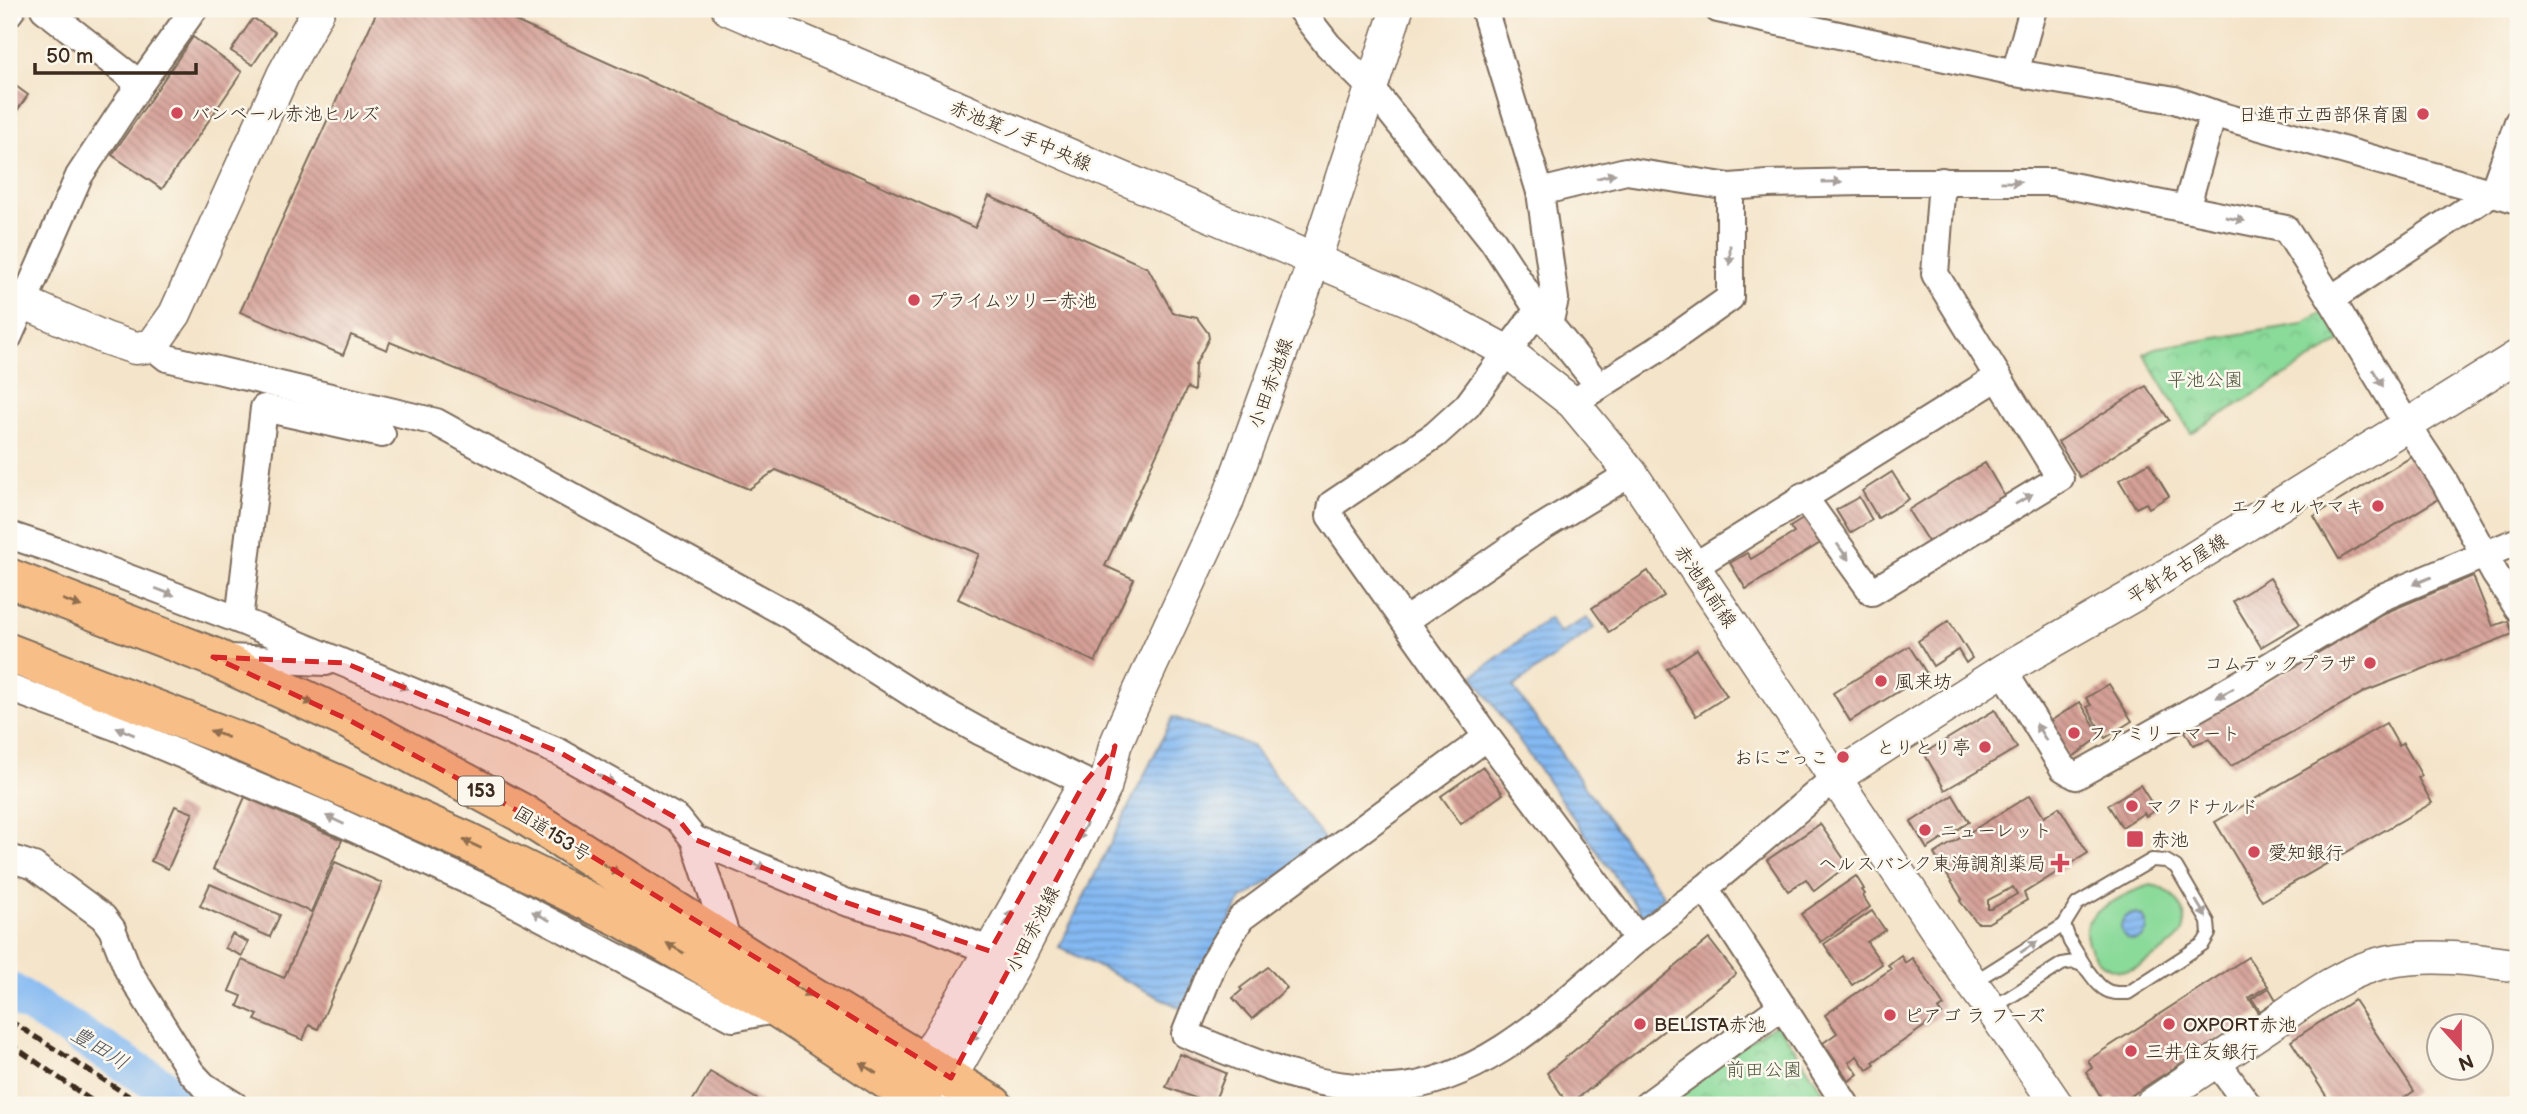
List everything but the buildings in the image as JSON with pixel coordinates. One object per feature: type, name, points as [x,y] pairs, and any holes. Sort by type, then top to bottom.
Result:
[{"type":"highway","name":"国道153号","points":[[9,578],[213,657],[347,719],[520,812],[729,944],[936,1082],[993,1105]]},
{"type":"highway","points":[[14,669],[243,743],[468,842],[626,920],[779,1009],[925,1105]]},
{"type":"street","points":[[44,9],[140,84]]},
{"type":"street","points":[[9,336],[16,300],[79,176],[194,9]]},
{"type":"street","points":[[152,346],[175,314],[283,75],[320,9]]},
{"type":"street","name":"赤池箕ノ手中央線","points":[[728,9],[759,15],[1315,260]]},
{"type":"street","points":[[1300,9],[1328,45],[1372,89],[1493,241],[1543,318],[1599,386]]},
{"type":"street","name":"小田赤池線","points":[[936,1082],[1017,960],[1105,788],[1115,746],[1227,502],[1315,260],[1397,9]]},
{"type":"street","points":[[1484,9],[1540,192],[1555,299],[1543,318],[1508,352],[1467,405],[1435,435],[1332,504],[1329,516],[1638,939]]},
{"type":"street","points":[[2015,73],[2033,9]]},
{"type":"street","points":[[1729,10],[2015,73],[2175,100],[2518,200]]},
{"type":"street","points":[[2186,209],[2213,113]]},
{"type":"street","points":[[2332,299],[2493,192],[2518,122]]},
{"type":"street","points":[[1540,192],[1626,171],[1730,187],[1942,181],[2052,182],[2286,229],[2444,481],[2495,574],[2518,608]]},
{"type":"street","points":[[1803,496],[1872,592],[2060,478],[1935,274],[1942,181]]},
{"type":"street","points":[[1573,404],[1730,298],[1730,187]]},
{"type":"street","name":"赤池駅前線","points":[[1315,260],[1422,306],[1508,352],[1573,404],[1631,473],[1972,984],[2057,1105]]},
{"type":"street","points":[[16,300],[104,338],[135,348],[152,346],[167,358],[436,422],[789,615],[916,696],[979,731],[1085,782]]},
{"type":"street","name":"平針名古屋線","points":[[1835,778],[2003,670],[2136,594],[2518,356]]},
{"type":"street","points":[[1693,567],[1803,496],[1998,377]]},
{"type":"street","points":[[239,620],[264,408],[382,434]]},
{"type":"street","points":[[1405,621],[1534,532],[1631,473]]},
{"type":"street","points":[[9,535],[239,620],[559,752],[678,819],[694,839],[729,944]]},
{"type":"street","points":[[2003,670],[2063,768],[2076,776],[2243,682],[2380,598],[2518,541]]},
{"type":"street","points":[[9,564],[57,551]]},
{"type":"street","points":[[213,657],[345,663]]},
{"type":"street","points":[[1488,737],[1241,918],[1214,962],[1185,1034],[1287,1075],[1337,1086],[1392,1088],[1423,1084],[1478,1062],[1531,1031],[1638,939],[1705,888],[1835,778]]},
{"type":"street","name":"小田赤池線","points":[[936,1082],[990,951],[1085,782],[1115,746]]},
{"type":"street","points":[[694,839],[845,902],[929,926],[990,951]]},
{"type":"street","points":[[9,858],[34,866],[103,917],[112,929],[128,970],[191,1072],[204,1086],[234,1105]]},
{"type":"street","points":[[1705,888],[1846,1105]]},
{"type":"street","points":[[2151,1105],[2317,993],[2384,962],[2417,957],[2452,958],[2518,966]]},
{"type":"street","points":[[1647,1105],[1782,1006]]},
{"type":"street","points":[[2216,1061],[2248,1105]]},
{"type":"lane","points":[[1972,984],[2064,925],[2077,904],[2152,860],[2166,861],[2176,867],[2208,922],[2209,934],[2203,944],[2128,993],[2113,993],[2103,989],[2085,966],[2070,942],[2064,925]]},
{"type":"lane","points":[[1995,1014],[2062,964],[2069,962],[2085,966]]},
{"type":"highlighted area","points":[[213,657],[345,663],[559,752],[678,819],[694,839],[845,902],[990,951],[1085,782],[1115,746],[1105,788],[951,1078],[520,812],[347,719]]},
{"type":"green space","name":"平池公園","points":[[2327,310],[2345,339],[2191,433],[2144,354],[2155,348],[2302,324]]},
{"type":"green space","points":[[2150,885],[2165,890],[2177,901],[2184,915],[2183,931],[2168,947],[2137,967],[2124,971],[2108,968],[2091,951],[2086,934],[2090,919],[2124,896]]},
{"type":"green space","name":"前田公園","points":[[1777,1023],[1828,1099],[1826,1105],[1653,1105]]},
{"type":"water","points":[[1549,618],[1559,633],[1587,618],[1594,628],[1513,687],[1664,896],[1643,916],[1473,676]]},
{"type":"water","points":[[1173,717],[1252,746],[1328,844],[1241,900],[1182,1009],[1059,947]]},
{"type":"water","points":[[2134,914],[2143,918],[2147,927],[2143,936],[2134,940],[2125,936],[2121,927],[2125,918]]},
{"type":"waterway","name":"豊田川","points":[[9,991],[192,1105]]},
{"type":"railway","points":[[9,1020],[143,1105]]},
{"type":"railway","points":[[9,1043],[98,1105]]},
{"type":"place","name":"バンベール赤池ヒルズ","points":[[177,113]]},
{"type":"place","name":"日進市立西部保育園","points":[[2423,114]]},
{"type":"place","name":"プライムツリー赤池","points":[[914,300]]},
{"type":"place","name":"エクセルヤマキ","points":[[2378,506]]},
{"type":"place","name":"コムテックプラザ","points":[[2370,663]]},
{"type":"place","name":"風来坊","points":[[1881,681]]},
{"type":"place","name":"ファミリーマート","points":[[2074,733]]},
{"type":"place","name":"とりとり亭","points":[[1985,747]]},
{"type":"place","name":"おにごっこ","points":[[1843,757]]},
{"type":"place","name":"マクドナルド","points":[[2132,806]]},
{"type":"place","name":"ニューレット","points":[[1925,830]]},
{"type":"place","name":"赤池","points":[[2135,839]]},
{"type":"place","name":"愛知銀行","points":[[2254,852]]},
{"type":"place","name":"ヘルスバンク東海調剤薬局","points":[[2060,863]]},
{"type":"place","name":"ピアゴ ラ フーズ","points":[[1890,1015]]},
{"type":"place","name":"BELISTA赤池","points":[[1640,1024]]},
{"type":"place","name":"OXPORT赤池","points":[[2169,1024]]},
{"type":"place","name":"三井住友銀行","points":[[2131,1051]]}]
